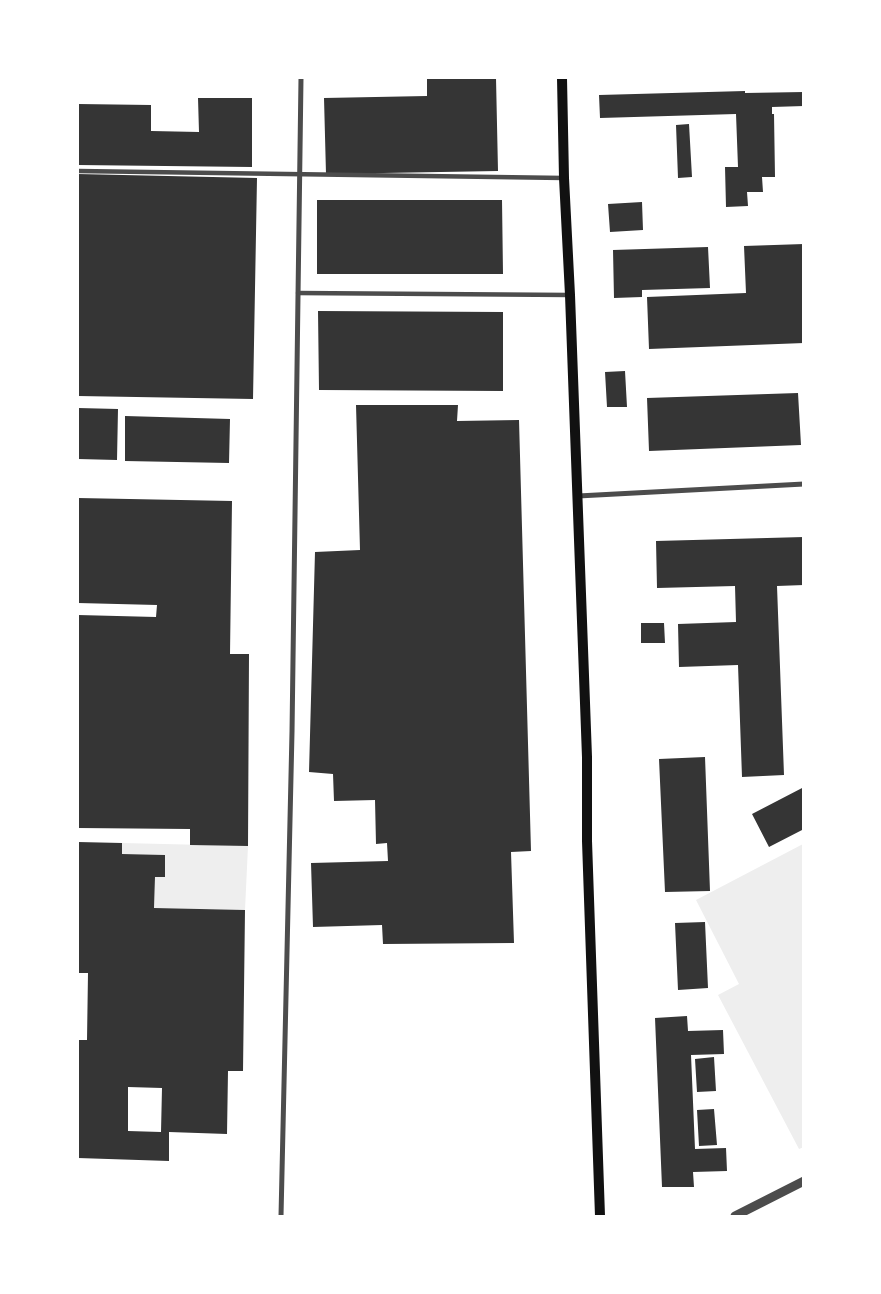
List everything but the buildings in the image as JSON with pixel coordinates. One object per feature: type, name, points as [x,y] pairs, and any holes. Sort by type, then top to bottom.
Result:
[{"type":"main road","points":[[562,78],[600,1216]]},
{"type":"street","points":[[281,1216],[292,742],[301,78]]},
{"type":"street","points":[[78,171],[564,178]]},
{"type":"street","points":[[298,293],[570,295]]},
{"type":"street","points":[[577,496],[804,484]]},
{"type":"street","points":[[735,1216],[804,1181]]},
{"type":"shaded area","points":[[122,843],[248,846],[245,910],[154,908],[155,877],[165,877],[165,855],[122,854]]},
{"type":"shaded area","points":[[803,844],[804,1147],[799,1149],[718,995],[739,984],[696,900]]}]
